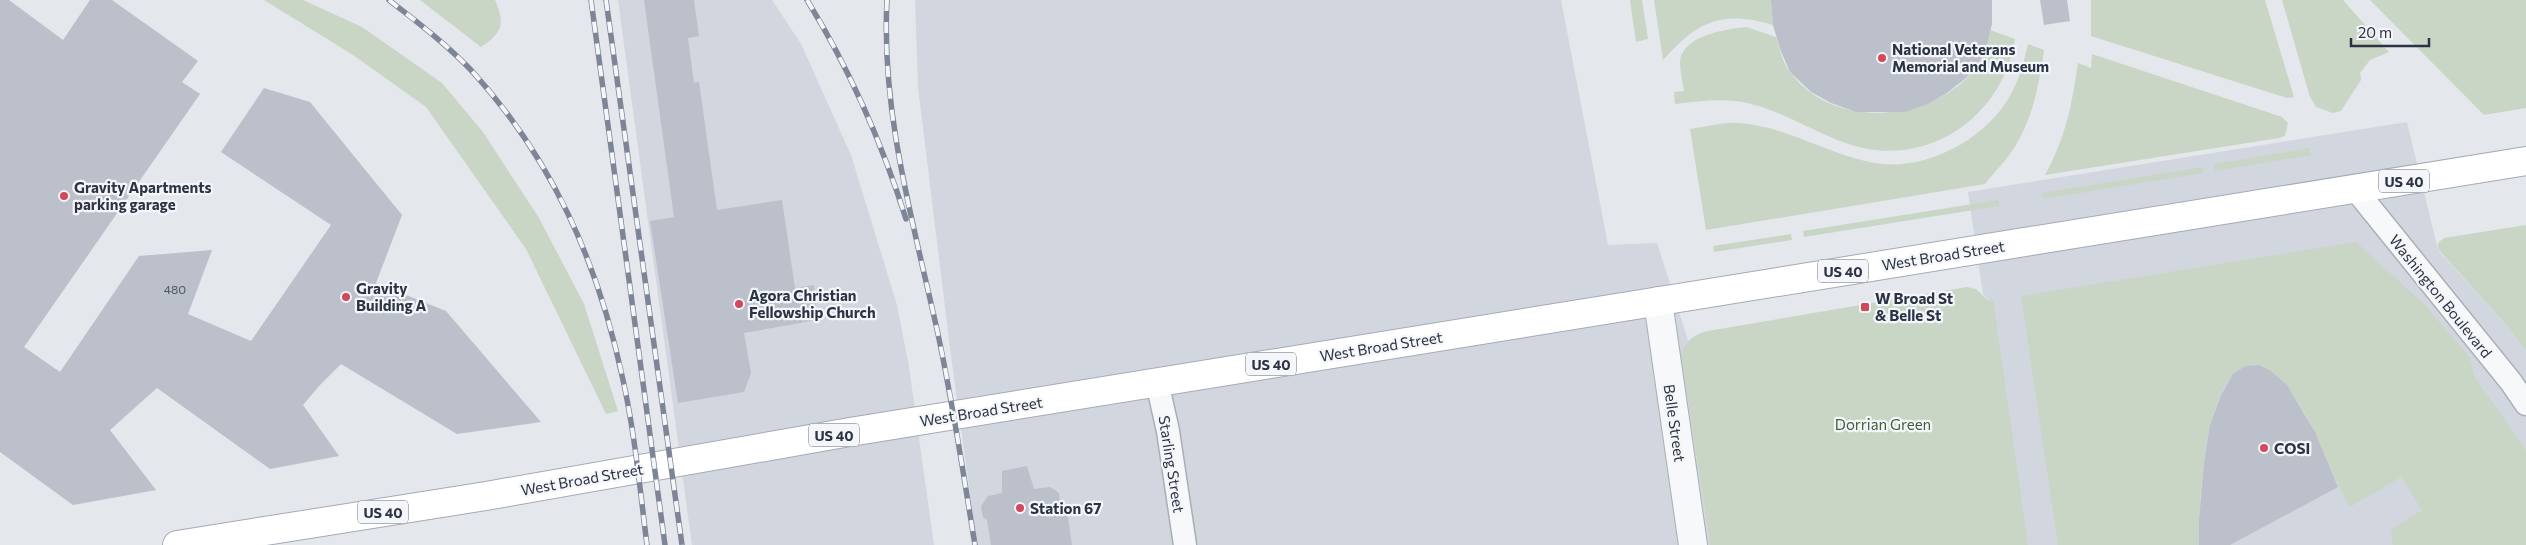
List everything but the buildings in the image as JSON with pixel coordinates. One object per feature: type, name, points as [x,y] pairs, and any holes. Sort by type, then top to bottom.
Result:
[{"type":"main road","name":"West Broad Street","points":[[177,545],[486,496],[696,458],[1157,382],[2526,161]]},
{"type":"street","name":"Washington Boulevard","points":[[2355,189],[2511,382],[2526,404]]},
{"type":"street","name":"Belle Street","points":[[1658,301],[1693,545]]},
{"type":"street","name":"Starling Street","points":[[1157,382],[1168,431],[1185,545]]},
{"type":"shaded area","points":[[618,0],[772,0],[801,44],[851,155],[897,305],[909,367],[934,545],[692,545]]},
{"type":"shaded area","points":[[915,0],[1561,0],[1608,245],[1657,243],[1688,340],[1681,357],[1710,545],[977,545],[951,356],[918,87]]},
{"type":"shaded area","points":[[2407,122],[2438,250],[2509,328],[2526,351],[2526,545],[2025,545],[1988,299],[1983,294],[1968,192]]},
{"type":"green space","points":[[264,0],[303,0],[362,27],[442,83],[483,132],[539,218],[584,304],[618,411],[606,414],[526,249],[426,107],[353,55]]},
{"type":"green space","points":[[420,0],[495,0],[500,15],[500,27],[494,37],[481,47]]},
{"type":"green space","points":[[1630,0],[1642,0],[1648,39],[1636,42]]},
{"type":"green space","points":[[1654,0],[1771,0],[1773,25],[1739,19],[1725,19],[1712,22],[1688,36],[1663,60]]},
{"type":"green space","points":[[2091,0],[2265,0],[2294,97],[2287,98],[2091,36]]},
{"type":"green space","points":[[2282,0],[2343,0],[2389,52],[2370,60],[2360,73],[2361,80],[2341,111],[2333,113],[2316,107],[2310,97]]},
{"type":"green space","points":[[2370,0],[2526,0],[2526,108],[2484,115]]},
{"type":"green space","points":[[1746,27],[1776,37],[1790,72],[1807,90],[1828,103],[1852,110],[1877,113],[1902,111],[1926,104],[1948,93],[1967,78],[1975,67],[1990,30],[2015,39],[2008,65],[1998,88],[1983,108],[1964,125],[1943,138],[1920,147],[1895,151],[1854,146],[1755,105],[1715,100],[1675,104],[1674,92],[1684,91],[1680,64],[1681,56],[1685,49],[1709,34]]},
{"type":"green space","points":[[2028,44],[2044,50],[2031,113],[2014,148],[1985,184],[1706,230],[1690,129],[1732,123],[1755,125],[1788,134],[1852,158],[1869,162],[1889,164],[1910,163],[1930,158],[1950,150],[1969,139],[1986,126],[2000,111],[2017,82]]},
{"type":"green space","points":[[2092,54],[2282,117],[2288,123],[2285,136],[2045,175],[2063,134],[2078,63],[2091,68]]},
{"type":"green space","points":[[2310,148],[2311,155],[2215,171],[2214,164]]},
{"type":"green space","points":[[2202,167],[2203,173],[2043,199],[2042,193]]},
{"type":"green space","points":[[1998,200],[1999,206],[1804,237],[1803,231]]},
{"type":"green space","points":[[2526,225],[2526,351],[2509,328],[2438,249],[2438,243],[2444,238]]},
{"type":"green space","points":[[1791,234],[1792,240],[1714,252],[1713,246]]},
{"type":"green space","points":[[2356,242],[2425,305],[2470,358],[2474,376],[2526,450],[2526,545],[2393,545],[2391,530],[2422,510],[2401,477],[2350,507],[2314,429],[2297,400],[2280,378],[2262,366],[2252,365],[2235,373],[2223,390],[2213,414],[2203,473],[2199,545],[2058,545],[2021,296]]},
{"type":"green space","name":"Dorrian Green","points":[[1967,287],[1976,289],[1989,301],[1993,300],[2028,545],[1710,545],[1681,357],[1687,342],[1698,334],[1708,331]]},
{"type":"railway","points":[[389,0],[460,59],[499,103],[548,175],[568,214],[585,253],[613,336],[631,421],[647,545]]},
{"type":"railway","points":[[591,0],[665,545]]},
{"type":"railway","points":[[606,0],[682,545]]},
{"type":"railway","points":[[807,0],[837,52],[863,106],[886,162],[906,219]]},
{"type":"railway","points":[[887,0],[886,41],[889,82],[900,164],[947,379],[975,545]]},
{"type":"place","name":"National Veterans Memorial and Museum","points":[[1882,58]]},
{"type":"place","name":"Gravity Apartments parking garage","points":[[64,196]]},
{"type":"place","name":"Gravity Building A","points":[[346,297]]},
{"type":"place","name":"Agora Christian Fellowship Church","points":[[739,304]]},
{"type":"place","name":"W Broad St & Belle St","points":[[1865,307]]},
{"type":"place","name":"COSI","points":[[2264,448]]},
{"type":"place","name":"Station 67","points":[[1020,508]]}]
